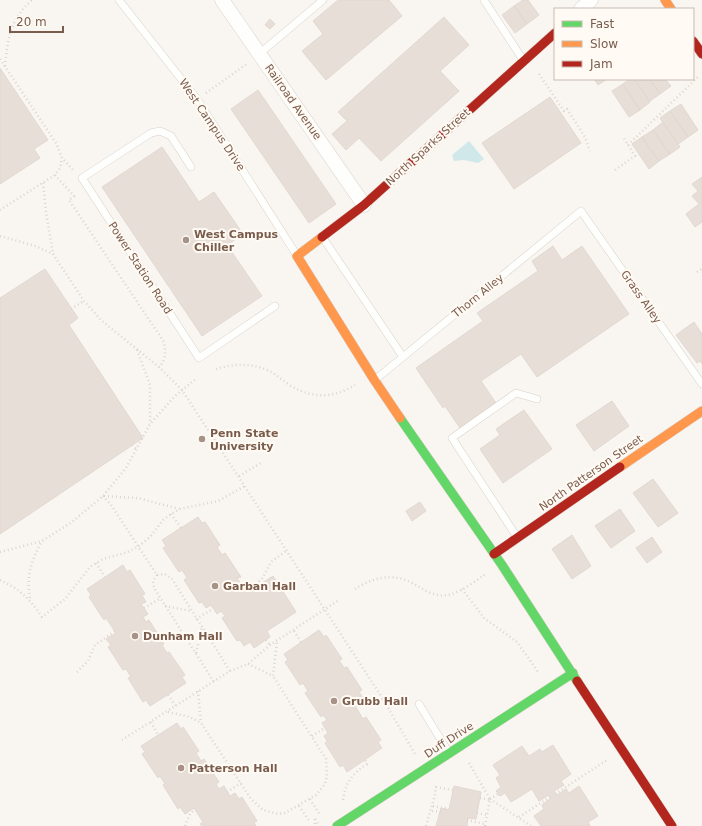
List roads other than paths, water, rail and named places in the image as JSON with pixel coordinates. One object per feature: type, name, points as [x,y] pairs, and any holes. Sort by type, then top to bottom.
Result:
[{"type":"street","name":"Railroad Avenue","points":[[222,0],[364,205]]},
{"type":"street","points":[[582,8],[591,0]]},
{"type":"street","name":"North Sparks Street","points":[[297,256],[364,205],[554,34]]},
{"type":"street","points":[[694,42],[702,54]]},
{"type":"street","points":[[297,256],[375,381],[494,554],[573,673],[670,825]]},
{"type":"street","name":"North Patterson Street","points":[[494,554],[702,411]]},
{"type":"street","name":"Duff Drive","points":[[337,826],[573,673]]},
{"type":"lane","name":"West Campus Drive","points":[[120,0],[197,99],[297,256]]},
{"type":"lane","points":[[259,54],[323,0]]},
{"type":"lane","points":[[484,0],[524,62]]},
{"type":"lane","name":"Power Station Road","points":[[191,167],[171,136],[160,131],[151,133],[82,178],[199,358],[274,306]]},
{"type":"lane","name":"Thorn Alley","points":[[375,381],[581,211]]},
{"type":"lane","name":"Grass Alley","points":[[581,211],[702,384]]},
{"type":"lane","points":[[323,237],[403,357]]},
{"type":"lane","points":[[518,538],[452,438],[516,393],[537,399]]},
{"type":"lane","points":[[418,704],[449,753]]},
{"type":"water","points":[[469,141],[484,159],[478,163],[464,160],[454,161],[452,155]]},
{"type":"place","name":"West Campus Chiller","points":[[186,240]]},
{"type":"place","name":"Penn State University","points":[[202,439]]},
{"type":"place","name":"Garban Hall","points":[[215,586]]},
{"type":"place","name":"Dunham Hall","points":[[135,636]]},
{"type":"place","name":"Grubb Hall","points":[[334,701]]},
{"type":"place","name":"Patterson Hall","points":[[181,768]]}]
